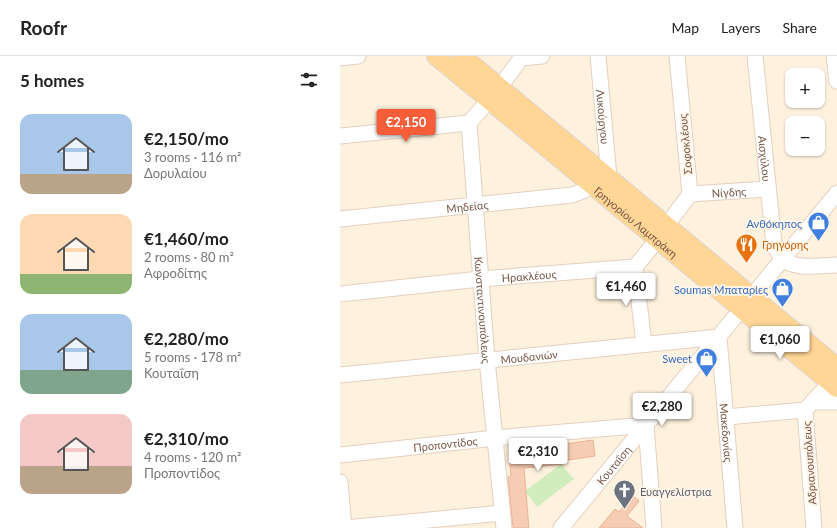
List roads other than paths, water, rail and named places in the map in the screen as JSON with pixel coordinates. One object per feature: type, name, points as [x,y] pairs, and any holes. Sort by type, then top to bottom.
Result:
[{"type":"main road","name":"Γρηγορίου Λαμπράκη","points":[[436,56],[494,93],[609,177],[662,232]]},
{"type":"main road","name":"Γρηγορίου Λαμπράκη","points":[[462,56],[494,93],[592,185],[662,232],[835,379]]},
{"type":"street","points":[[340,58],[358,56]]},
{"type":"street","points":[[340,136],[469,123],[521,57],[542,56]]},
{"type":"street","name":"Λυκούργου","points":[[598,56],[609,177]]},
{"type":"street","name":"Σοφοκλέους","points":[[677,56],[690,194]]},
{"type":"street","name":"Αισχύλου","points":[[756,56],[767,189],[774,244],[783,259]]},
{"type":"street","points":[[834,56],[837,81]]},
{"type":"street","name":"Κωνσταντινουπόλεως","points":[[469,123],[480,279],[503,521]]},
{"type":"street","name":"Μηδείας","points":[[340,219],[572,195],[583,191],[592,185]]},
{"type":"street","name":"Νίγδης","points":[[690,194],[767,189]]},
{"type":"street","name":"Κουταΐση","points":[[561,528],[837,193]]},
{"type":"street","points":[[644,344],[635,267],[690,194]]},
{"type":"street","points":[[783,259],[792,264],[802,266],[837,265]]},
{"type":"street","name":"Ηρακλέους","points":[[340,294],[480,279],[635,267]]},
{"type":"street","name":"Μουδανιών","points":[[340,375],[719,337]]},
{"type":"street","name":"Μακεδονίας","points":[[719,337],[735,528]]},
{"type":"street","points":[[809,406],[835,379]]},
{"type":"street","points":[[726,417],[837,402]]},
{"type":"street","name":"Αδριανουπόλεως","points":[[809,406],[814,528]]},
{"type":"street","points":[[646,425],[654,528]]},
{"type":"street","name":"Προποντίδος","points":[[340,455],[495,438],[646,425]]},
{"type":"street","points":[[340,482],[345,528],[503,521]]},
{"type":"place","name":"Ανθόκηπος","points":[[818,242]]},
{"type":"place","name":"Γρηγόρης","points":[[747,264]]},
{"type":"place","name":"Soumas Μπαταρίες","points":[[783,308]]},
{"type":"place","name":"Sweet","points":[[707,378]]},
{"type":"place","name":"Ευαγγελίστρια","points":[[624,510]]}]
